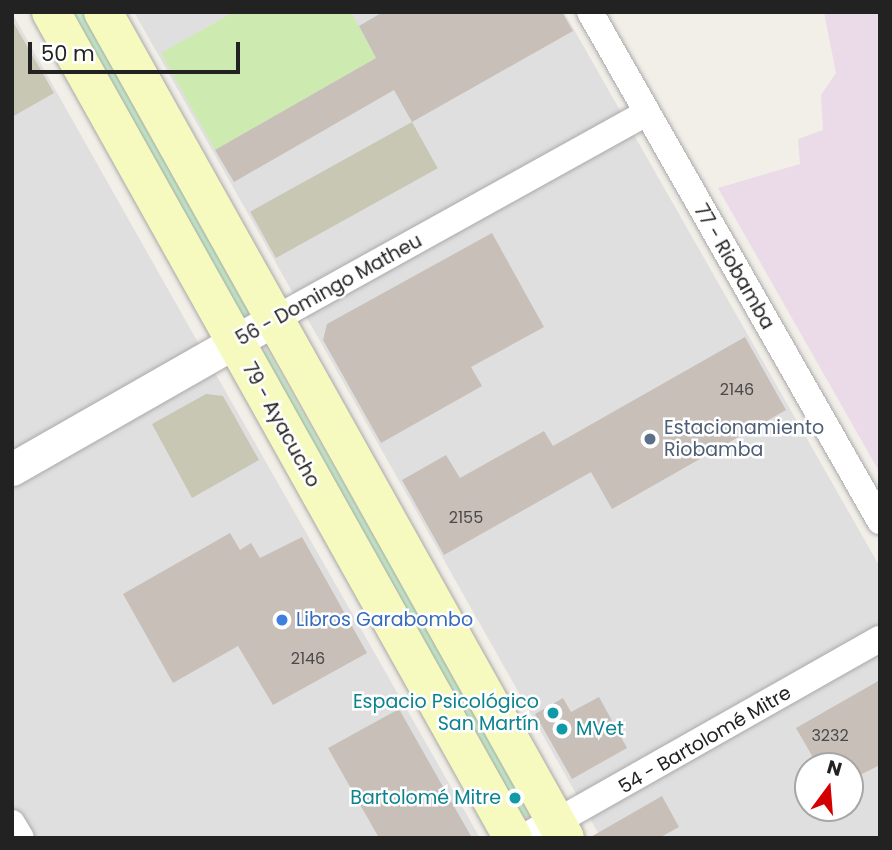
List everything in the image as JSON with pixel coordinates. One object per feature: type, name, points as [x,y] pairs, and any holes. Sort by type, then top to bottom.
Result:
[{"type":"main road","name":"79 - Ayacucho","points":[[51,12],[513,838]]},
{"type":"main road","points":[[103,12],[550,833]]},
{"type":"street","name":"77 - Riobamba","points":[[590,12],[880,521]]},
{"type":"street","name":"56 - Domingo Matheu","points":[[12,469],[273,320],[646,113]]},
{"type":"street","name":"54 - Bartolomé Mitre","points":[[550,833],[880,639]]},
{"type":"street","points":[[12,823],[21,838]]},
{"type":"shaded area","points":[[134,12],[564,12],[880,567],[880,838],[601,838]]},
{"type":"shaded area","points":[[824,12],[880,12],[880,473],[718,188],[800,164],[798,139],[823,130],[821,95],[836,73]]},
{"type":"shaded area","points":[[12,13],[222,385],[480,838],[12,838]]},
{"type":"shaded area","points":[[12,20],[54,93],[12,117]]},
{"type":"shaded area","points":[[412,122],[438,168],[276,258],[250,212]]},
{"type":"shaded area","points":[[206,394],[223,396],[259,460],[192,498],[152,424]]},
{"type":"green space","points":[[69,12],[84,12],[249,310],[247,317],[243,318]]},
{"type":"green space","points":[[234,12],[351,12],[376,58],[215,150],[161,53]]},
{"type":"green space","points":[[267,350],[531,810],[529,816],[519,817],[263,353]]},
{"type":"building","points":[[383,12],[562,12],[573,31],[412,122],[394,90],[234,182],[215,150],[376,58],[359,26]]},
{"type":"building","points":[[492,233],[544,327],[471,367],[482,386],[381,443],[323,340],[327,324]]},
{"type":"building","points":[[745,337],[786,410],[612,509],[591,472],[444,555],[402,480],[446,455],[460,478],[544,431],[553,446]]},
{"type":"building","points":[[230,533],[240,550],[251,543],[260,558],[302,537],[367,653],[273,705],[238,646],[173,683],[123,594]]},
{"type":"building","points":[[880,680],[880,765],[864,773],[864,752],[810,752],[796,728]]},
{"type":"building","points":[[599,697],[627,748],[572,779],[535,714],[563,698],[571,712]]},
{"type":"building","points":[[399,709],[472,838],[379,838],[328,748]]},
{"type":"building","points":[[662,796],[679,827],[659,838],[589,838]]},
{"type":"place","name":"Estacionamiento Riobamba","points":[[650,439]]},
{"type":"place","name":"Libros Garabombo","points":[[282,620]]},
{"type":"place","name":"Espacio Psicológico San Martín","points":[[553,713]]},
{"type":"place","name":"MVet","points":[[562,729]]},
{"type":"place","name":"Bartolomé Mitre","points":[[515,798]]}]
